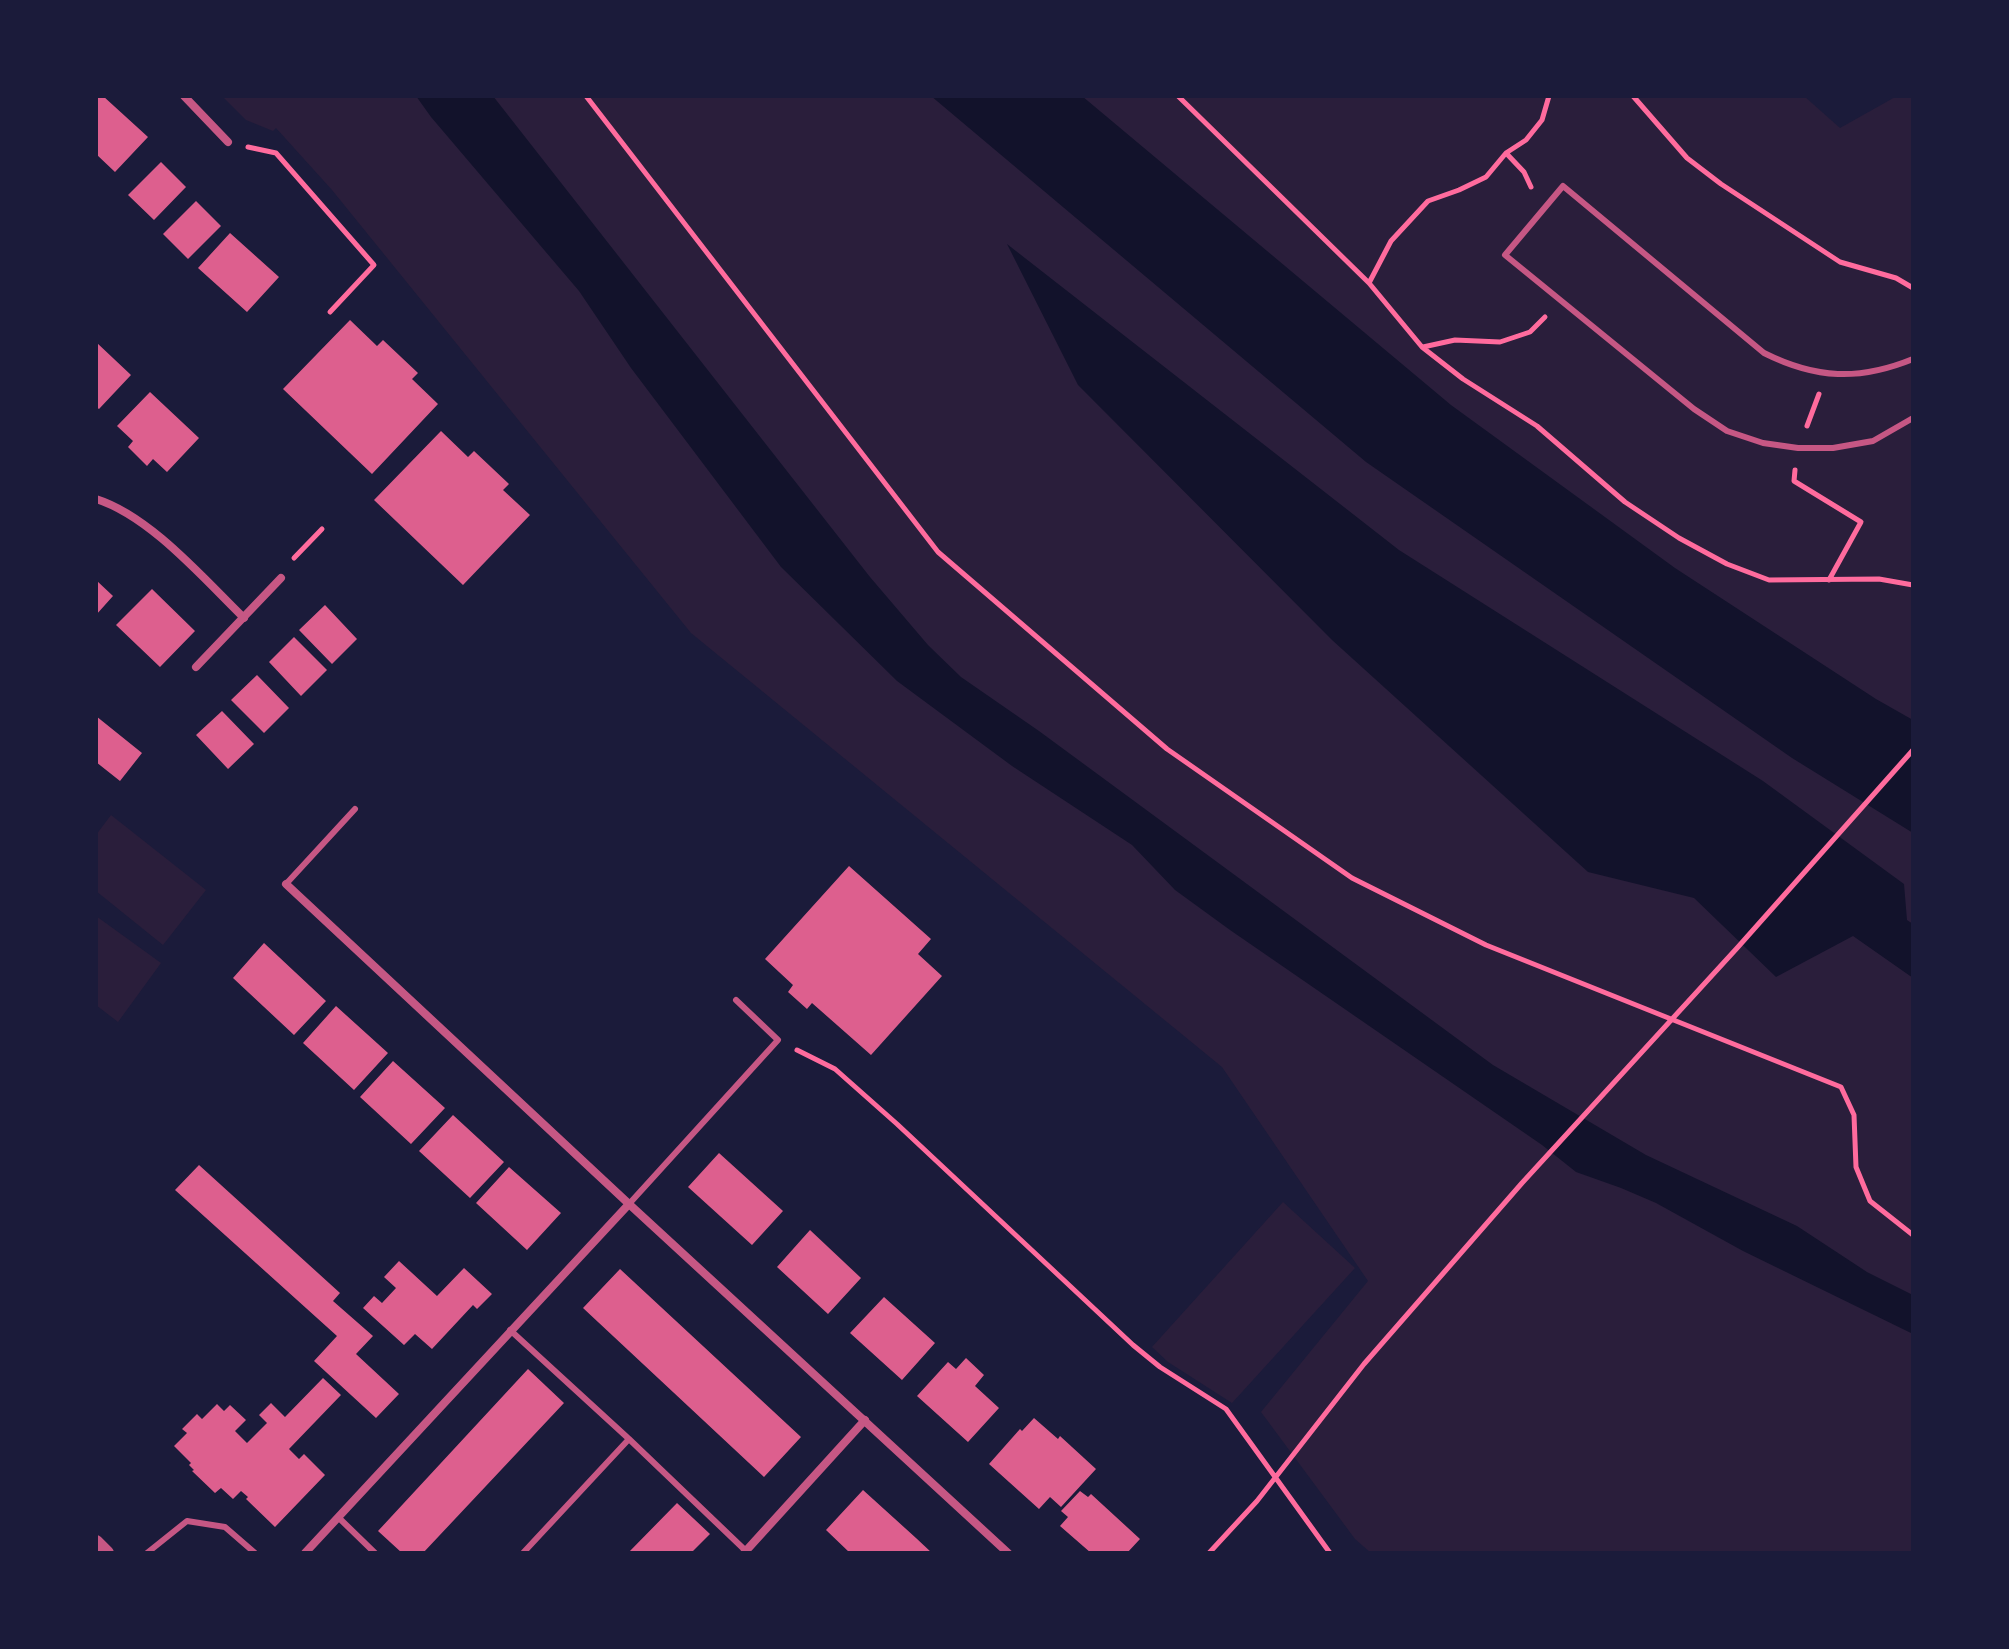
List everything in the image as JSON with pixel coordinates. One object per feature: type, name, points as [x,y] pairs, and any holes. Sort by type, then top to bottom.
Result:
[{"type":"street","points":[[184,96],[228,142]]},
{"type":"street","points":[[96,499],[114,505],[146,525],[244,618]]},
{"type":"street","points":[[196,667],[281,578]]},
{"type":"street","points":[[286,884],[1008,1553]]},
{"type":"street","points":[[305,1553],[629,1204]]},
{"type":"street","points":[[746,1552],[865,1420]]},
{"type":"street","points":[[96,1542],[107,1553]]},
{"type":"lane","points":[[1913,359],[1888,369],[1827,374],[1796,367],[1764,353],[1563,186],[1505,255],[1694,409],[1727,431],[1763,443],[1798,448],[1833,448],[1873,441],[1913,418]]},
{"type":"lane","points":[[286,884],[355,809]]},
{"type":"lane","points":[[629,1204],[778,1040],[736,1000]]},
{"type":"lane","points":[[510,1330],[746,1552]]},
{"type":"lane","points":[[523,1553],[629,1439]]},
{"type":"lane","points":[[339,1518],[375,1553]]},
{"type":"lane","points":[[147,1553],[187,1521],[225,1527],[255,1553]]},
{"type":"path","points":[[586,96],[938,552],[1167,749],[1352,878],[1486,945],[1841,1087],[1854,1115],[1856,1167],[1870,1201],[1913,1235]]},
{"type":"path","points":[[1178,96],[1369,283],[1422,347],[1463,379],[1537,426],[1625,502],[1679,538],[1727,564],[1769,580],[1879,579],[1913,585]]},
{"type":"path","points":[[1369,283],[1391,241],[1428,201],[1486,177],[1506,153],[1526,140],[1542,120],[1549,96]]},
{"type":"path","points":[[1633,96],[1687,158],[1721,184],[1840,262],[1896,278],[1913,288]]},
{"type":"path","points":[[228,142],[276,153],[374,265],[330,312]]},
{"type":"path","points":[[1506,153],[1524,172],[1542,209]]},
{"type":"path","points":[[1422,347],[1455,340],[1500,342],[1530,332],[1560,299]]},
{"type":"path","points":[[1827,374],[1798,448],[1794,481],[1861,522],[1829,580]]},
{"type":"path","points":[[281,578],[285,567],[322,529]]},
{"type":"path","points":[[1209,1553],[1257,1501],[1364,1364],[1522,1183],[1913,750]]},
{"type":"path","points":[[778,1040],[835,1069],[1133,1345],[1160,1367],[1226,1409],[1330,1553]]},
{"type":"shaded area","points":[[222,96],[1804,96],[1840,128],[1897,96],[1913,96],[1913,1553],[1371,1553],[1355,1539],[1261,1412],[1368,1281],[1222,1067],[691,633],[332,190],[276,128],[273,131],[246,120]]},
{"type":"shaded area","points":[[416,96],[493,96],[870,577],[928,645],[961,677],[1493,1065],[1646,1155],[1797,1226],[1867,1272],[1913,1295],[1913,1334],[1743,1251],[1656,1203],[1576,1172],[1542,1145],[1230,930],[1175,890],[1132,845],[1012,766],[897,681],[781,567],[631,368],[579,291]]},
{"type":"shaded area","points":[[931,96],[1082,96],[1451,405],[1675,568],[1913,720],[1913,833],[1792,758],[1366,462]]},
{"type":"shaded area","points":[[1007,244],[1399,550],[1763,781],[1904,884],[1907,920],[1913,924],[1913,978],[1853,936],[1776,977],[1694,898],[1588,872],[1332,640],[1078,385]]},
{"type":"shaded area","points":[[111,815],[206,890],[163,945],[96,891],[96,835]]},
{"type":"shaded area","points":[[96,916],[161,963],[118,1022],[96,1005]]},
{"type":"shaded area","points":[[1283,1202],[1355,1268],[1232,1403],[1168,1362],[1152,1347]]},
{"type":"building","points":[[96,96],[103,96],[148,137],[115,172],[96,154]]},
{"type":"building","points":[[161,162],[186,187],[154,220],[128,195]]},
{"type":"building","points":[[196,201],[221,226],[188,259],[163,234]]},
{"type":"building","points":[[230,233],[279,277],[247,312],[198,268]]},
{"type":"building","points":[[350,320],[377,346],[383,340],[418,373],[412,379],[438,404],[372,474],[283,389]]},
{"type":"building","points":[[96,342],[131,375],[99,409],[96,407]]},
{"type":"building","points":[[150,392],[199,438],[167,472],[153,459],[147,466],[128,447],[133,441],[117,426]]},
{"type":"building","points":[[441,431],[468,457],[474,451],[509,484],[503,490],[530,515],[463,585],[374,500]]},
{"type":"building","points":[[96,580],[113,596],[96,615]]},
{"type":"building","points":[[152,589],[195,631],[160,667],[116,625]]},
{"type":"building","points":[[325,605],[357,639],[332,664],[299,630]]},
{"type":"building","points":[[294,637],[327,670],[301,696],[269,662]]},
{"type":"building","points":[[257,675],[289,708],[264,733],[231,700]]},
{"type":"building","points":[[222,711],[254,744],[228,769],[196,735]]},
{"type":"building","points":[[96,716],[142,753],[120,781],[96,762]]},
{"type":"building","points":[[849,866],[931,939],[918,954],[942,976],[871,1055],[812,1003],[807,1009],[788,992],[793,985],[765,959]]},
{"type":"building","points":[[264,943],[326,1001],[294,1035],[233,978]]},
{"type":"building","points":[[336,1006],[388,1053],[354,1090],[303,1043]]},
{"type":"building","points":[[393,1061],[445,1108],[411,1144],[360,1097]]},
{"type":"building","points":[[453,1115],[504,1162],[470,1198],[419,1151]]},
{"type":"building","points":[[719,1153],[783,1211],[752,1245],[688,1187]]},
{"type":"building","points":[[199,1165],[340,1293],[333,1301],[373,1336],[356,1354],[399,1394],[376,1418],[314,1361],[337,1336],[175,1190]]},
{"type":"building","points":[[509,1167],[561,1213],[527,1250],[476,1203]]},
{"type":"building","points":[[810,1230],[861,1278],[828,1314],[777,1267]]},
{"type":"building","points":[[399,1261],[437,1296],[464,1268],[492,1294],[477,1309],[473,1305],[432,1349],[415,1334],[404,1345],[363,1308],[374,1296],[382,1303],[396,1288],[384,1277]]},
{"type":"building","points":[[620,1269],[801,1437],[764,1477],[583,1308]]},
{"type":"building","points":[[884,1297],[935,1343],[902,1380],[850,1333]]},
{"type":"building","points":[[966,1358],[984,1375],[975,1386],[999,1408],[968,1442],[917,1396],[948,1362],[956,1369]]},
{"type":"building","points":[[528,1369],[564,1403],[423,1553],[402,1553],[378,1531]]},
{"type":"building","points":[[323,1378],[341,1395],[289,1449],[299,1459],[304,1454],[325,1475],[275,1527],[241,1491],[233,1499],[221,1488],[215,1493],[192,1471],[191,1463],[174,1446],[187,1433],[182,1429],[197,1414],[202,1419],[217,1404],[224,1411],[230,1405],[246,1420],[235,1431],[247,1443],[267,1423],[259,1415],[271,1403],[285,1417]]},
{"type":"building","points":[[1034,1418],[1058,1439],[1060,1436],[1096,1469],[1061,1507],[1050,1497],[1039,1509],[989,1464]]},
{"type":"building","points":[[863,1490],[932,1553],[850,1553],[826,1530]]},
{"type":"building","points":[[1080,1491],[1088,1497],[1091,1494],[1140,1539],[1127,1553],[1091,1553],[1060,1526],[1068,1517],[1061,1511]]},
{"type":"building","points":[[677,1503],[710,1534],[691,1553],[628,1553]]}]
